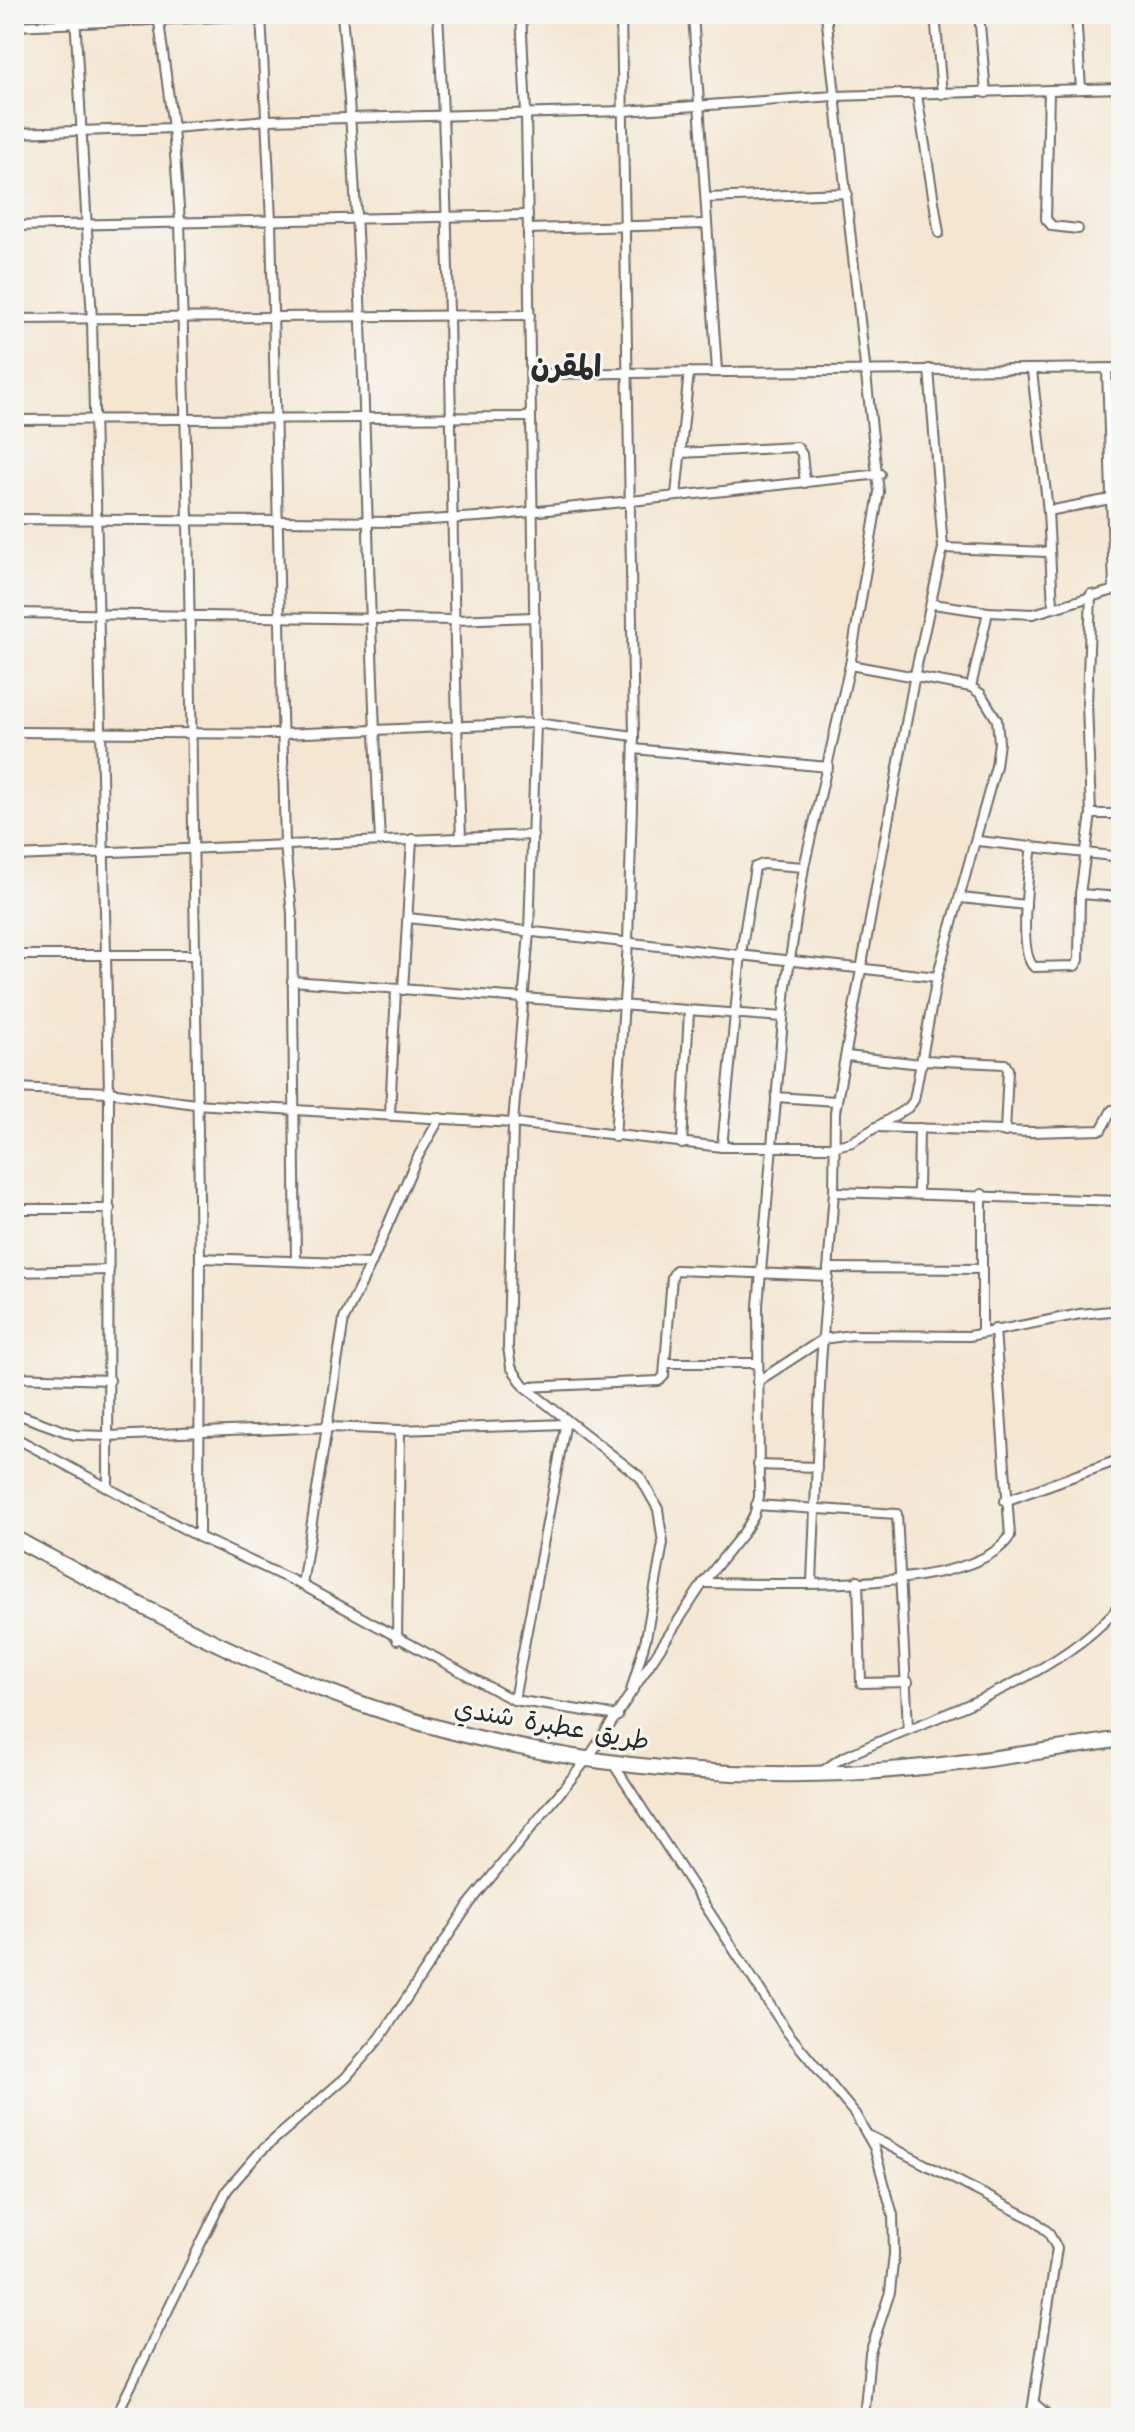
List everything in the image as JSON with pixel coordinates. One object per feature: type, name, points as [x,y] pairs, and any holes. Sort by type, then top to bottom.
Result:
[{"type":"highway","name":"طريق عطبرة شندي","points":[[14,1538],[126,1598],[327,1692],[435,1728],[611,1761],[688,1770],[821,1773],[949,1763],[1121,1739]]},
{"type":"street","points":[[75,14],[92,320],[104,853],[110,1209],[108,1486]]},
{"type":"street","points":[[261,14],[271,221],[285,845],[292,914],[296,1260]]},
{"type":"street","points":[[14,26],[76,25],[158,16],[289,14]]},
{"type":"street","points":[[342,14],[352,119],[362,317],[380,840]]},
{"type":"street","points":[[438,14],[444,116],[450,519],[461,837]]},
{"type":"street","points":[[521,14],[526,113],[536,723],[529,932],[513,1123],[508,1347],[511,1367],[525,1387],[640,1477],[658,1509],[663,1543],[646,1638],[629,1699]]},
{"type":"street","points":[[615,1137],[625,1005],[634,749],[621,14]]},
{"type":"street","points":[[693,14],[717,371]]},
{"type":"street","points":[[115,2418],[227,2190],[260,2152],[346,2077],[380,2038],[470,1903],[589,1757],[618,1716],[703,1583],[744,1532],[756,1505],[760,1273],[783,1017],[804,867],[850,665],[875,523],[880,474],[826,14]]},
{"type":"street","points":[[935,14],[942,94]]},
{"type":"street","points":[[979,14],[986,93]]},
{"type":"street","points":[[1076,14],[1081,89]]},
{"type":"street","points":[[158,16],[173,128],[180,221],[196,955],[195,1104],[200,1258],[199,1537]]},
{"type":"street","points":[[14,133],[173,128],[267,120],[625,111],[834,96],[1121,88]]},
{"type":"street","points":[[1049,90],[1046,219],[1052,226],[1078,229]]},
{"type":"street","points":[[917,95],[939,233]]},
{"type":"street","points":[[706,198],[847,193]]},
{"type":"street","points":[[14,226],[528,215]]},
{"type":"street","points":[[528,229],[707,224]]},
{"type":"street","points":[[14,319],[530,315]]},
{"type":"street","points":[[531,374],[1121,368]]},
{"type":"street","points":[[812,1582],[823,1339],[834,1192],[832,1147],[836,1101],[915,674],[943,548],[929,369]]},
{"type":"street","points":[[933,604],[988,612],[1033,614],[1118,588],[1116,498],[1107,369]]},
{"type":"street","points":[[1032,371],[1048,511],[1053,607]]},
{"type":"street","points":[[676,495],[689,372]]},
{"type":"street","points":[[14,420],[531,417]]},
{"type":"street","points":[[681,453],[797,447],[802,454],[805,483]]},
{"type":"street","points":[[14,519],[367,523],[450,519],[880,474]]},
{"type":"street","points":[[1048,511],[1116,498]]},
{"type":"street","points":[[943,548],[1048,552]]},
{"type":"street","points":[[1032,846],[1026,905],[1030,965],[1075,966],[1079,960],[1080,894],[1091,814],[1087,703],[1091,594]]},
{"type":"street","points":[[971,687],[988,612]]},
{"type":"street","points":[[14,613],[455,620],[535,617]]},
{"type":"street","points":[[14,1088],[109,1092],[195,1104],[513,1123],[722,1147],[832,1147],[852,1142],[909,1107],[922,1062],[937,977],[978,841],[999,742],[991,708],[981,694],[971,687],[915,674],[850,665]]},
{"type":"street","points":[[14,732],[283,734],[536,723],[634,736]]},
{"type":"street","points":[[634,749],[828,767]]},
{"type":"street","points":[[1091,814],[1121,814]]},
{"type":"street","points":[[14,856],[533,835]]},
{"type":"street","points":[[390,1114],[412,839]]},
{"type":"street","points":[[978,841],[1121,857]]},
{"type":"street","points":[[722,1147],[741,953],[755,867],[763,864],[804,867]]},
{"type":"street","points":[[1080,894],[1121,897]]},
{"type":"street","points":[[961,898],[1026,905]]},
{"type":"street","points":[[408,918],[861,966],[937,977]]},
{"type":"street","points":[[14,955],[196,955]]},
{"type":"street","points":[[292,981],[783,1017]]},
{"type":"street","points":[[682,1144],[689,1011]]},
{"type":"street","points":[[846,1056],[1005,1064],[1008,1069],[1005,1132]]},
{"type":"street","points":[[776,1097],[836,1101]]},
{"type":"street","points":[[875,1127],[1005,1132],[1101,1130],[1112,1110],[1121,1109]]},
{"type":"street","points":[[302,1585],[344,1319],[416,1160],[440,1118]]},
{"type":"street","points":[[918,1192],[919,1128]]},
{"type":"street","points":[[834,1192],[982,1194],[1121,1201]]},
{"type":"street","points":[[982,1194],[982,1333]]},
{"type":"street","points":[[14,1209],[110,1209]]},
{"type":"street","points":[[200,1258],[371,1264]]},
{"type":"street","points":[[525,1387],[659,1381],[664,1376],[672,1277],[676,1270],[760,1273],[982,1269]]},
{"type":"street","points":[[14,1272],[109,1270]]},
{"type":"street","points":[[757,1382],[823,1339],[852,1335],[982,1333],[1121,1310]]},
{"type":"street","points":[[703,1583],[902,1579],[962,1568],[997,1551],[1010,1536],[1005,1501],[995,1329]]},
{"type":"street","points":[[665,1363],[757,1363]]},
{"type":"street","points":[[14,1377],[110,1380]]},
{"type":"street","points":[[14,1413],[75,1435],[108,1436],[329,1427],[400,1430],[566,1421]]},
{"type":"street","points":[[514,1700],[566,1421]]},
{"type":"street","points":[[397,1640],[400,1430]]},
{"type":"street","points":[[14,1437],[199,1537],[302,1585],[397,1640],[514,1700],[618,1716]]},
{"type":"street","points":[[1005,1501],[1121,1459]]},
{"type":"street","points":[[758,1465],[817,1467]]},
{"type":"street","points":[[756,1505],[897,1514],[908,1728]]},
{"type":"street","points":[[858,1580],[861,1683],[908,1682]]},
{"type":"street","points":[[821,1773],[840,1759],[1034,1672],[1102,1626],[1121,1604]]},
{"type":"street","points":[[611,1761],[788,2033],[855,2114],[886,2180],[893,2215],[894,2254],[890,2292],[870,2353],[864,2418]]},
{"type":"street","points":[[867,2134],[1034,2220],[1048,2232],[1057,2248],[1031,2418]]},
{"type":"street","points":[[1034,2403],[1051,2418]]},
{"type":"district","name":"المقرن","points":[[566,366]]}]
